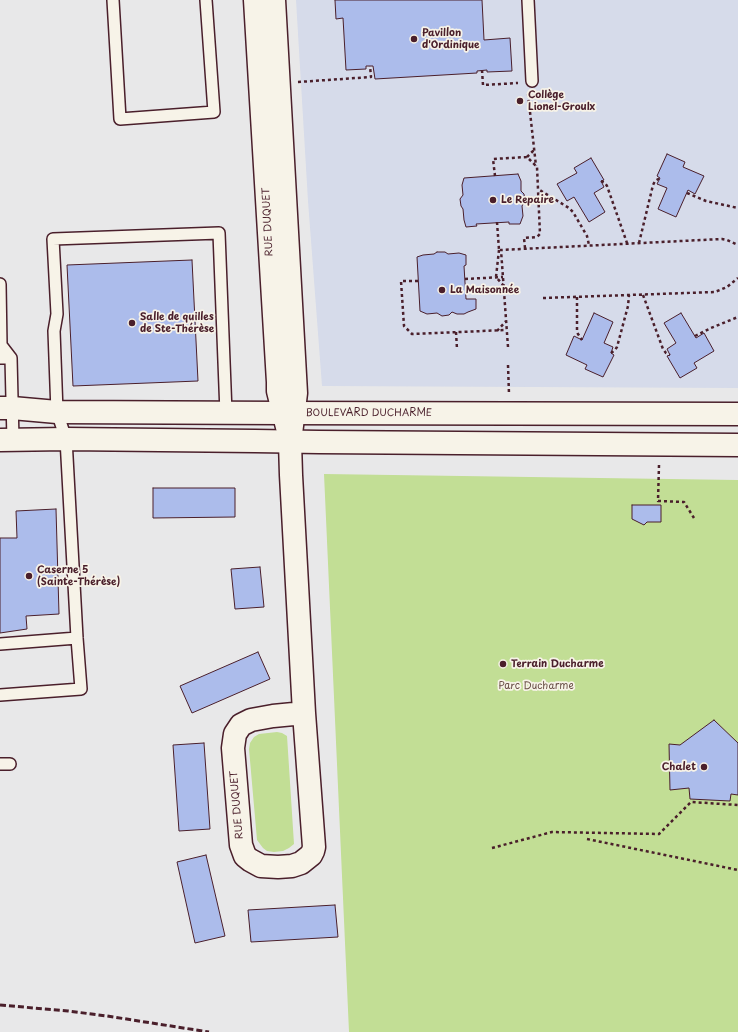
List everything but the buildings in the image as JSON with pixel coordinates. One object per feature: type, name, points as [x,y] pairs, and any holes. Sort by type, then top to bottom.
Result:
[{"type":"street","name":"RUE DUQUET","points":[[255,0],[278,386],[288,413],[304,713],[314,842],[313,851],[307,859],[301,863],[278,868],[261,866],[245,856],[240,845],[233,748],[235,734],[241,725],[251,720],[304,713]]},
{"type":"street","name":"RUE DUQUET","points":[[274,0],[296,386],[296,393],[288,413]]},
{"type":"street","name":"BOULEVARD DUCHARME","points":[[6,408],[57,412],[738,414]]},
{"type":"street","points":[[6,440],[66,439],[738,445]]},
{"type":"lane","points":[[113,0],[120,119],[214,112],[206,0]]},
{"type":"lane","points":[[528,0],[532,81]]},
{"type":"lane","points":[[0,695],[81,689],[76,638],[66,439],[57,412],[54,331],[57,314],[53,239],[218,232],[226,413]]},
{"type":"lane","points":[[0,284],[1,345],[5,358],[6,440]]},
{"type":"lane","points":[[0,644],[76,638]]},
{"type":"path","points":[[296,82],[371,77],[370,66]]},
{"type":"path","points":[[482,70],[483,85],[519,83]]},
{"type":"path","points":[[494,176],[493,159],[527,157],[535,149]]},
{"type":"path","points":[[525,248],[524,238],[537,237],[540,234],[536,167],[527,157]]},
{"type":"path","points":[[639,243],[653,185],[655,181],[660,178]]},
{"type":"path","points":[[601,181],[607,186],[627,243]]},
{"type":"path","points":[[538,189],[573,212],[587,236],[589,245]]},
{"type":"path","points":[[687,193],[706,201],[738,208]]},
{"type":"path","points":[[497,222],[508,348]]},
{"type":"path","points":[[500,250],[722,239],[738,245]]},
{"type":"path","points":[[500,250],[496,278],[503,286]]},
{"type":"path","points":[[465,279],[503,277]]},
{"type":"path","points":[[543,298],[714,292],[728,287],[738,278]]},
{"type":"path","points":[[418,281],[401,282],[404,326],[412,334],[506,330]]},
{"type":"path","points":[[611,354],[617,347],[628,306],[629,295]]},
{"type":"path","points":[[642,295],[663,349],[670,355]]},
{"type":"path","points":[[577,297],[577,331],[582,340]]},
{"type":"path","points":[[695,336],[738,317]]},
{"type":"path","points":[[496,331],[506,322]]},
{"type":"path","points":[[456,332],[457,349]]},
{"type":"path","points":[[508,364],[510,397]]},
{"type":"path","points":[[659,462],[658,501],[684,502],[694,518]]},
{"type":"path","points":[[492,848],[552,832],[658,834],[691,802],[738,805]]},
{"type":"path","points":[[587,839],[738,870]]},
{"type":"shaded area","name":"Collège Lionel-Groulx","points":[[296,0],[738,0],[738,388],[322,386],[308,201]]},
{"type":"green space","name":"Parc Ducharme","points":[[324,474],[738,480],[738,1032],[349,1032]]},
{"type":"green space","points":[[277,732],[287,736],[294,844],[283,851],[274,852],[267,851],[257,840],[249,749],[250,743],[254,737],[259,734]]},
{"type":"railway","points":[[0,1005],[107,1016],[209,1032]]},
{"type":"place","name":"Pavillon d'Ordinique","points":[[414,39]]},
{"type":"place","name":"Collège Lionel-Groulx","points":[[520,101]]},
{"type":"place","name":"Le Repaire","points":[[493,200]]},
{"type":"place","name":"La Maisonnée","points":[[442,290]]},
{"type":"place","name":"Salle de quilles de Ste-Thérèse","points":[[132,323]]},
{"type":"place","name":"Caserne 5 (Sainte-Thérèse)","points":[[29,576]]},
{"type":"place","name":"Terrain Ducharme","points":[[503,664]]},
{"type":"place","name":"Chalet","points":[[704,767]]}]
